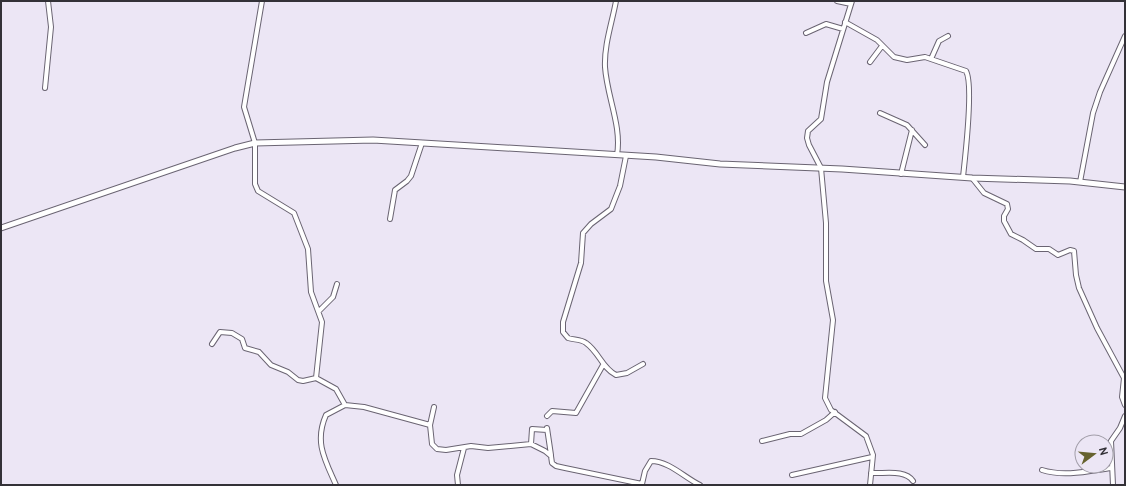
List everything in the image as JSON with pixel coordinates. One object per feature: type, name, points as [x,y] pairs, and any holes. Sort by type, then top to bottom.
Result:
[{"type":"street","points":[[45,88],[51,27],[48,1]]},
{"type":"street","points":[[262,1],[244,107],[255,143],[255,187],[260,192],[292,210],[296,216],[308,249],[312,292],[322,322],[316,378]]},
{"type":"street","points":[[616,1],[608,41],[605,68],[617,130],[619,146],[617,155]]},
{"type":"street","points":[[837,1],[852,2],[827,82],[821,119],[808,131],[807,134],[811,151],[822,168],[826,223],[826,281],[833,320],[825,398],[826,403],[835,412],[866,436],[871,448],[872,457],[870,485]]},
{"type":"street","points":[[845,22],[877,40],[889,53],[900,59],[911,60],[922,57],[956,66],[966,71],[967,137],[963,177]]},
{"type":"street","points":[[806,33],[826,24],[843,29]]},
{"type":"street","points":[[931,59],[939,41],[948,36]]},
{"type":"street","points":[[1080,182],[1093,113],[1100,92],[1125,36]]},
{"type":"street","points":[[870,62],[882,46]]},
{"type":"street","points":[[880,113],[907,124],[925,144]]},
{"type":"street","points":[[901,174],[912,130]]},
{"type":"street","points":[[1,228],[78,200],[255,143],[353,140],[422,143],[656,157],[720,164],[822,168],[972,178],[1080,182],[1125,187]]},
{"type":"street","points":[[390,218],[395,190],[411,176],[422,143]]},
{"type":"street","points":[[626,156],[621,181],[611,209],[584,229],[581,262],[563,325],[565,335],[586,343],[597,353],[602,365],[616,375],[627,373],[643,364]]},
{"type":"street","points":[[972,178],[982,191],[1007,204],[1008,209],[1004,216],[1004,221],[1011,234],[1036,249],[1049,249],[1058,255],[1070,250],[1074,251],[1076,275],[1079,288],[1097,328],[1124,378],[1122,397],[1125,405]]},
{"type":"street","points":[[319,311],[333,296],[337,284]]},
{"type":"street","points":[[212,344],[220,332],[232,333],[242,339],[245,348],[260,352],[273,367],[288,372],[300,381],[316,378],[336,389],[345,405]]},
{"type":"street","points":[[547,416],[552,412],[576,413],[602,365]]},
{"type":"street","points":[[336,485],[322,455],[321,433],[326,415],[345,405],[364,407],[426,424]]},
{"type":"street","points":[[434,407],[426,424],[432,442],[437,448],[446,450],[471,446],[488,448],[531,444],[537,445],[551,456]]},
{"type":"street","points":[[762,441],[790,434],[801,434],[826,420],[835,412]]},
{"type":"street","points":[[1114,435],[1118,431],[1125,416]]},
{"type":"street","points":[[531,444],[532,429],[547,429],[552,463],[556,466],[642,484],[648,464],[653,461],[673,469],[698,484]]},
{"type":"street","points":[[458,485],[457,475],[464,448]]},
{"type":"street","points":[[792,475],[872,457]]},
{"type":"street","points":[[1042,470],[1051,473],[1074,472]]},
{"type":"street","points":[[871,473],[904,474],[910,476],[913,481]]},
{"type":"street","points":[[1112,474],[1113,485]]}]
